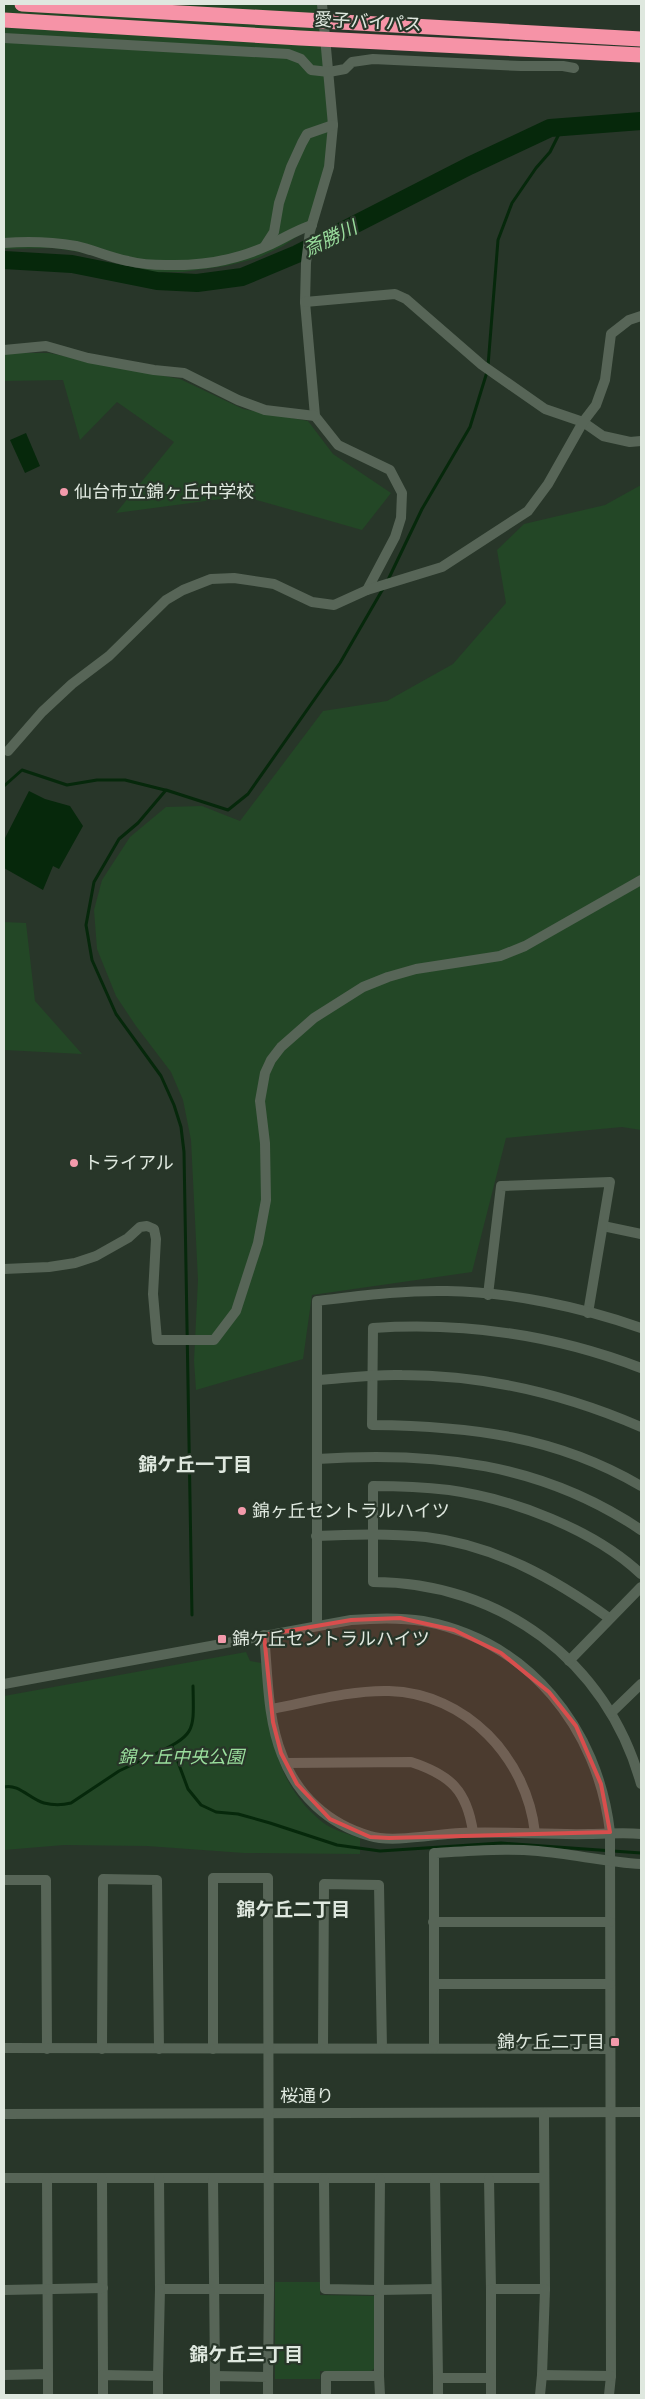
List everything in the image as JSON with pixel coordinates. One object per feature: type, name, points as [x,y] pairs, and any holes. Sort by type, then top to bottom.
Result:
[{"type":"highway","name":"愛子バイパス","points":[[22,4],[641,39]]},
{"type":"highway","name":"愛子バイパス","points":[[4,20],[641,55]]},
{"type":"street","points":[[322,4],[333,125],[329,167],[311,228],[306,263],[306,302],[314,416],[338,445],[390,470],[402,493],[401,518],[395,537],[371,589]]},
{"type":"street","points":[[4,38],[288,54],[301,59],[311,70],[329,72],[345,69],[352,62],[373,59],[522,66],[563,66],[574,68]]},
{"type":"street","points":[[265,247],[274,232],[279,203],[291,167],[302,143],[308,134],[333,125]]},
{"type":"street","points":[[4,243],[41,242],[77,246],[128,261],[167,265],[223,260],[265,247],[292,232],[311,228]]},
{"type":"street","points":[[306,302],[395,294],[406,299],[495,375],[545,409],[583,422],[603,436],[620,441],[641,441]]},
{"type":"street","points":[[8,751],[42,712],[72,684],[109,656],[166,600],[183,590],[211,579],[234,578],[274,584],[312,602],[334,605],[371,589],[391,585],[442,567],[528,511],[553,476],[583,422],[596,406],[605,380],[611,334],[630,320],[641,316]]},
{"type":"street","points":[[4,350],[46,346],[88,358],[184,373],[238,400],[265,410],[314,416]]},
{"type":"street","points":[[4,1269],[50,1267],[75,1263],[96,1256],[128,1238],[140,1227],[147,1226],[154,1229],[156,1239],[154,1294],[158,1340],[214,1340],[232,1318],[240,1301],[258,1242],[266,1200],[265,1143],[260,1101],[262,1082],[271,1060],[281,1047],[314,1018],[363,987],[388,976],[416,969],[500,956],[525,946],[641,880]]},
{"type":"street","points":[[488,1294],[501,1186],[610,1182],[588,1313]]},
{"type":"street","points":[[603,1226],[641,1234]]},
{"type":"street","points":[[317,1626],[317,1301],[397,1292],[448,1290],[549,1303],[641,1328]]},
{"type":"street","points":[[641,1368],[577,1346],[513,1333],[460,1327],[399,1326],[373,1328],[372,1425],[474,1429],[534,1441],[603,1466],[641,1486]]},
{"type":"street","points":[[318,1380],[402,1374],[458,1378],[503,1384],[586,1405],[641,1427]]},
{"type":"street","points":[[317,1458],[380,1455],[420,1456],[493,1467],[552,1485],[597,1502],[641,1530]]},
{"type":"street","points":[[641,1574],[615,1553],[573,1528],[524,1510],[485,1498],[449,1490],[373,1486],[373,1582],[417,1584],[446,1590],[479,1601],[536,1632],[569,1661],[591,1684],[611,1713],[632,1755],[641,1784]]},
{"type":"street","points":[[316,1536],[372,1534],[428,1537],[497,1555],[554,1581],[609,1618]]},
{"type":"street","points":[[569,1661],[641,1587]]},
{"type":"street","points":[[4,1684],[264,1635],[351,1620],[378,1618],[424,1622],[479,1641],[519,1664],[549,1692],[576,1726],[601,1784],[610,1832],[611,2376],[609,2395]]},
{"type":"street","points":[[264,1635],[275,1734],[286,1764],[297,1784],[324,1815],[370,1837],[404,1837],[473,1832],[589,1834],[610,1832],[641,1834]]},
{"type":"street","points":[[611,1713],[641,1684]]},
{"type":"street","points":[[272,1709],[378,1691],[418,1695],[450,1707],[485,1730],[510,1761],[525,1789],[534,1816],[535,1833]]},
{"type":"street","points":[[286,1764],[412,1762],[425,1766],[448,1778],[461,1793],[470,1815],[473,1832]]},
{"type":"street","points":[[434,2048],[434,1853],[536,1851],[575,1855],[610,1853],[641,1864]]},
{"type":"street","points":[[213,2048],[213,1878],[268,1878],[268,2395]]},
{"type":"street","points":[[4,1880],[46,1880],[47,2049]]},
{"type":"street","points":[[102,2049],[103,1880],[157,1880],[159,2049]]},
{"type":"street","points":[[323,2048],[324,1884],[379,1884],[382,2048]]},
{"type":"street","points":[[433,1922],[610,1922]]},
{"type":"street","points":[[434,1984],[610,1984]]},
{"type":"street","points":[[4,2048],[610,2048]]},
{"type":"street","name":"桜通り","points":[[4,2114],[641,2112]]},
{"type":"street","points":[[540,2395],[545,2289],[544,2113]]},
{"type":"street","points":[[4,2178],[544,2178]]},
{"type":"street","points":[[47,2178],[48,2395]]},
{"type":"street","points":[[102,2178],[103,2395]]},
{"type":"street","points":[[158,2395],[160,2289],[159,2178]]},
{"type":"street","points":[[212,2178],[215,2395]]},
{"type":"street","points":[[324,2179],[325,2289],[436,2289]]},
{"type":"street","points":[[380,2179],[380,2395]]},
{"type":"street","points":[[434,2179],[438,2395]]},
{"type":"street","points":[[490,2179],[491,2395]]},
{"type":"street","points":[[4,2290],[103,2288]]},
{"type":"street","points":[[160,2289],[269,2289]]},
{"type":"street","points":[[491,2289],[545,2289]]},
{"type":"street","points":[[4,2375],[48,2374]]},
{"type":"street","points":[[103,2375],[158,2376]]},
{"type":"street","points":[[542,2375],[611,2376]]},
{"type":"street","points":[[215,2376],[268,2376]]},
{"type":"street","points":[[326,2395],[326,2376],[379,2376]]},
{"type":"street","points":[[438,2378],[491,2378]]},
{"type":"highlighted area","points":[[400,1618],[454,1630],[501,1653],[549,1692],[576,1726],[601,1784],[610,1832],[389,1838],[370,1837],[330,1819],[297,1784],[281,1753],[273,1722],[264,1635],[351,1620]]},
{"type":"green space","points":[[4,4],[323,4],[333,125],[321,197],[301,234],[283,246],[258,258],[226,266],[183,272],[152,272],[98,255],[54,248],[4,249]]},
{"type":"green space","points":[[4,353],[49,353],[180,379],[243,409],[308,421],[333,454],[391,493],[362,530],[243,496],[116,513],[174,442],[117,402],[80,440],[63,380],[4,381]]},
{"type":"green space","points":[[641,485],[641,1130],[622,1127],[506,1138],[472,1272],[312,1295],[303,1359],[196,1390],[194,1361],[198,1280],[191,1140],[183,1100],[171,1072],[116,996],[97,949],[94,910],[102,880],[130,837],[166,807],[202,806],[240,821],[323,711],[387,701],[453,664],[506,603],[497,550],[524,524],[605,505]]},
{"type":"green space","points":[[4,922],[26,923],[35,1001],[82,1054],[4,1050]]},
{"type":"green space","name":"錦ヶ丘中央公園","points":[[246,1652],[250,1661],[262,1663],[267,1707],[275,1749],[282,1769],[292,1787],[304,1805],[325,1824],[360,1838],[360,1854],[244,1853],[147,1846],[64,1845],[4,1850],[4,1696]]},
{"type":"green space","points":[[275,2282],[320,2282],[320,2295],[375,2296],[378,2366],[371,2371],[320,2371],[320,2379],[275,2379]]},
{"type":"shaded area","points":[[26,433],[40,466],[25,473],[10,440]]},
{"type":"shaded area","points":[[29,791],[45,799],[70,806],[83,826],[59,869],[53,866],[43,890],[4,868],[4,840]]},
{"type":"waterway","name":"斎勝川","points":[[4,260],[72,264],[157,281],[197,283],[242,277],[297,254],[469,166],[550,128],[641,121]]},
{"type":"waterway","points":[[488,366],[498,240],[512,203],[536,168],[550,152],[562,128]]},
{"type":"waterway","points":[[387,582],[422,509],[470,427],[487,372]]},
{"type":"waterway","points":[[192,1615],[184,1152],[181,1127],[174,1105],[161,1076],[116,1014],[92,960],[86,925],[94,882],[119,839],[138,823],[166,790],[228,810],[248,794],[340,663],[384,587]]},
{"type":"waterway","points":[[4,786],[22,770],[67,785],[97,780],[125,780],[165,790]]},
{"type":"waterway","points":[[153,1755],[178,1742],[190,1730],[193,1714],[193,1686]]},
{"type":"waterway","points":[[172,1746],[188,1789],[201,1805],[216,1812],[238,1814],[337,1845],[380,1851],[501,1843],[641,1853]]},
{"type":"waterway","points":[[4,1787],[14,1787],[44,1803],[68,1804],[119,1771],[142,1760]]},
{"type":"place","name":"仙台市立錦ヶ丘中学校","points":[[64,492]]},
{"type":"place","name":"トライアル","points":[[74,1163]]},
{"type":"place","name":"錦ヶ丘セントラルハイツ","points":[[242,1511]]},
{"type":"place","name":"錦ケ丘セントラルハイツ","points":[[222,1639]]},
{"type":"place","name":"錦ケ丘二丁目","points":[[615,2042]]},
{"type":"district","name":"錦ケ丘一丁目","points":[[195,1464]]},
{"type":"district","name":"錦ケ丘二丁目","points":[[293,1909]]},
{"type":"district","name":"錦ケ丘三丁目","points":[[246,2354]]}]
